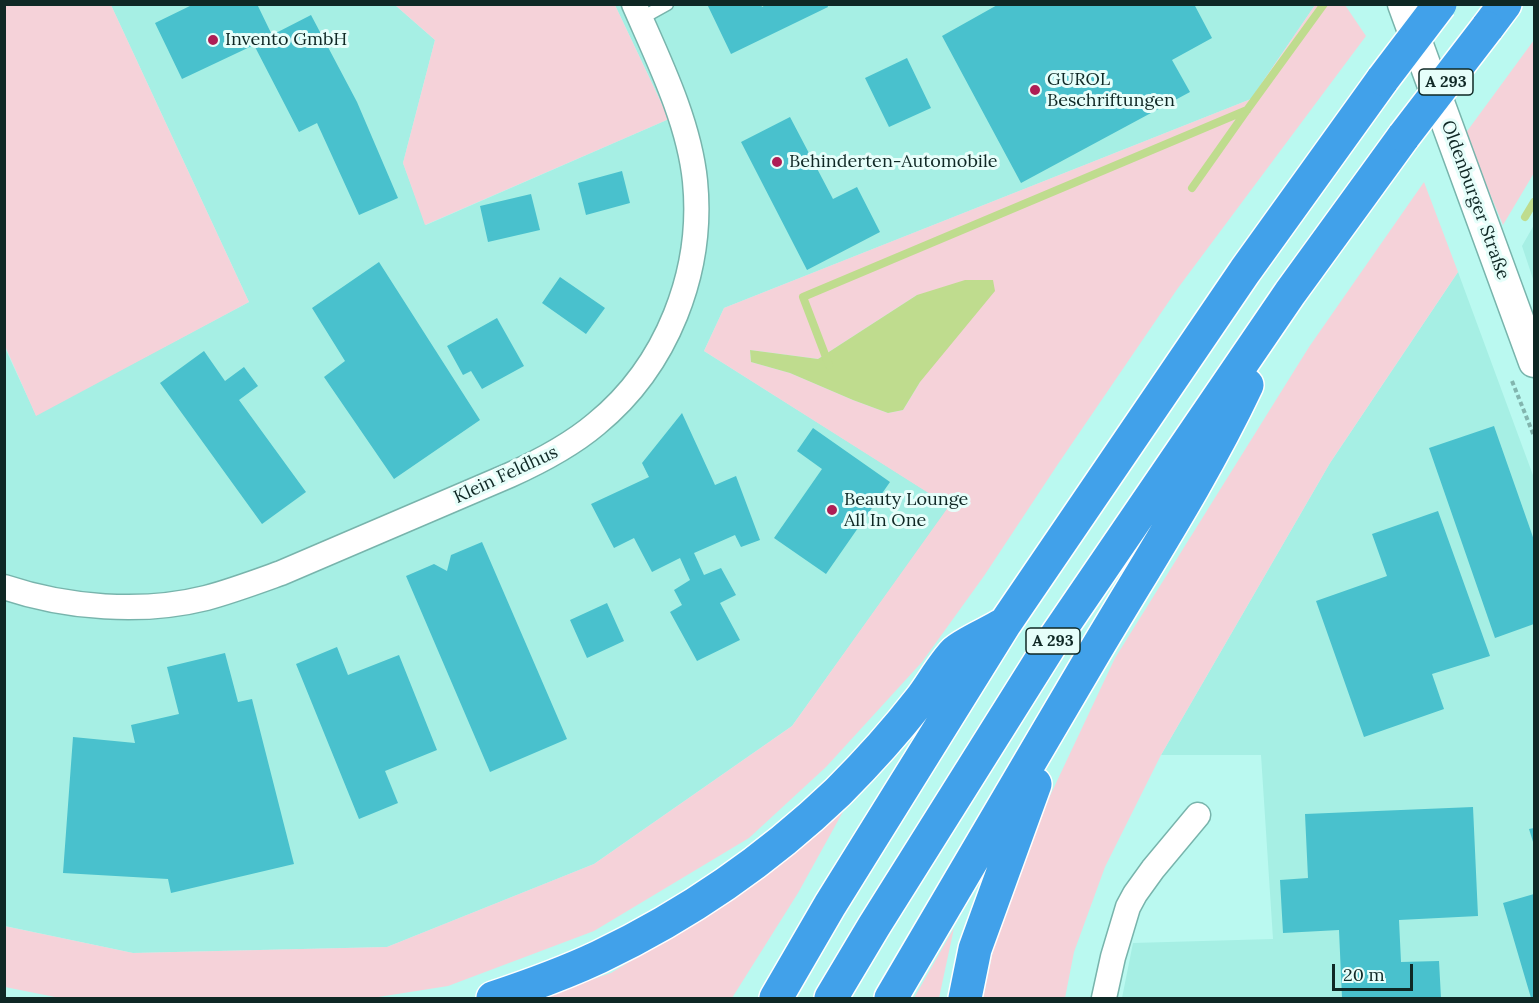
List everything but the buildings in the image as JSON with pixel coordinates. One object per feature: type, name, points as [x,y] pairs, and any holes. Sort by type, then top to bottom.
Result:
[{"type":"highway","name":"A 293","points":[[776,999],[830,905],[1004,625],[1245,271],[1440,4]]},
{"type":"highway","name":"A 293","points":[[831,999],[874,926],[1054,639],[1290,293],[1404,136],[1496,16]]},
{"type":"highway","points":[[891,999],[1177,515],[1230,421],[1290,293]]},
{"type":"highway","points":[[493,999],[546,980],[640,936],[700,901],[747,868],[793,832],[880,748],[920,700],[956,651],[1004,625]]},
{"type":"highway","points":[[965,999],[975,949],[1064,705]]},
{"type":"street","name":"Oldenburger Straße","points":[[1403,4],[1534,362]]},
{"type":"street","name":"Klein Feldhus","points":[[4,587],[52,599],[98,606],[159,605],[207,598],[274,576],[510,476],[553,454],[603,418],[636,384],[667,335],[686,288],[695,236],[695,181],[690,153],[674,101],[637,12]]},
{"type":"street","points":[[1104,999],[1113,957],[1131,900],[1153,868],[1198,815]]},
{"type":"lane","points":[[637,12],[667,4]]},
{"type":"shaded area","points":[[4,5],[111,5],[249,302],[36,416],[5,346]]},
{"type":"shaded area","points":[[111,5],[395,5],[435,40],[403,163],[426,225],[669,119],[615,5],[1315,5],[1251,99],[724,308],[704,351],[950,506],[792,726],[594,864],[387,947],[133,953],[5,926],[4,346],[36,415],[249,302]]},
{"type":"shaded area","points":[[395,5],[615,5],[669,119],[425,225],[403,163],[435,40]]},
{"type":"shaded area","points":[[1315,5],[1345,5],[1366,36],[1178,288],[984,576],[922,662],[826,767],[749,838],[594,931],[448,986],[372,998],[60,998],[5,987],[4,926],[133,953],[387,947],[594,864],[792,726],[949,506],[704,351],[724,308],[1251,99]],"holes":[[[917,295],[920,382],[903,410],[888,413],[790,373],[751,362],[750,350],[818,359]]]},
{"type":"shaded area","points":[[1534,40],[1534,173],[1503,225],[1465,134]]},
{"type":"shaded area","points":[[1424,182],[1458,272],[1330,463],[1161,755],[1105,867],[1074,952],[1065,998],[983,998],[997,932],[1032,834],[1115,658],[1309,347]]},
{"type":"shaded area","points":[[1534,225],[1534,282],[1522,246]]},
{"type":"shaded area","points":[[1458,272],[1534,478],[1534,998],[1122,998],[1133,943],[1273,939],[1261,755],[1161,755],[1330,463]]},
{"type":"shaded area","points":[[965,280],[993,280],[995,291],[920,382],[903,410],[888,413],[790,373],[751,362],[750,350],[818,359],[917,295]]},
{"type":"shaded area","points":[[850,799],[798,893],[732,998],[538,998],[611,973],[716,909]]},
{"type":"shaded area","points":[[954,928],[939,998],[914,998]]},
{"type":"waterway","points":[[1192,188],[1324,4]]},
{"type":"waterway","points":[[829,365],[803,297],[1247,110]]},
{"type":"waterway","points":[[1525,217],[1534,202]]},
{"type":"place","name":"Invento GmbH","points":[[213,40]]},
{"type":"place","name":"GUROL Beschriftungen","points":[[1035,90]]},
{"type":"place","name":"Behinderten-Automobile","points":[[777,162]]},
{"type":"place","name":"Beauty Lounge All In One","points":[[832,510]]}]
